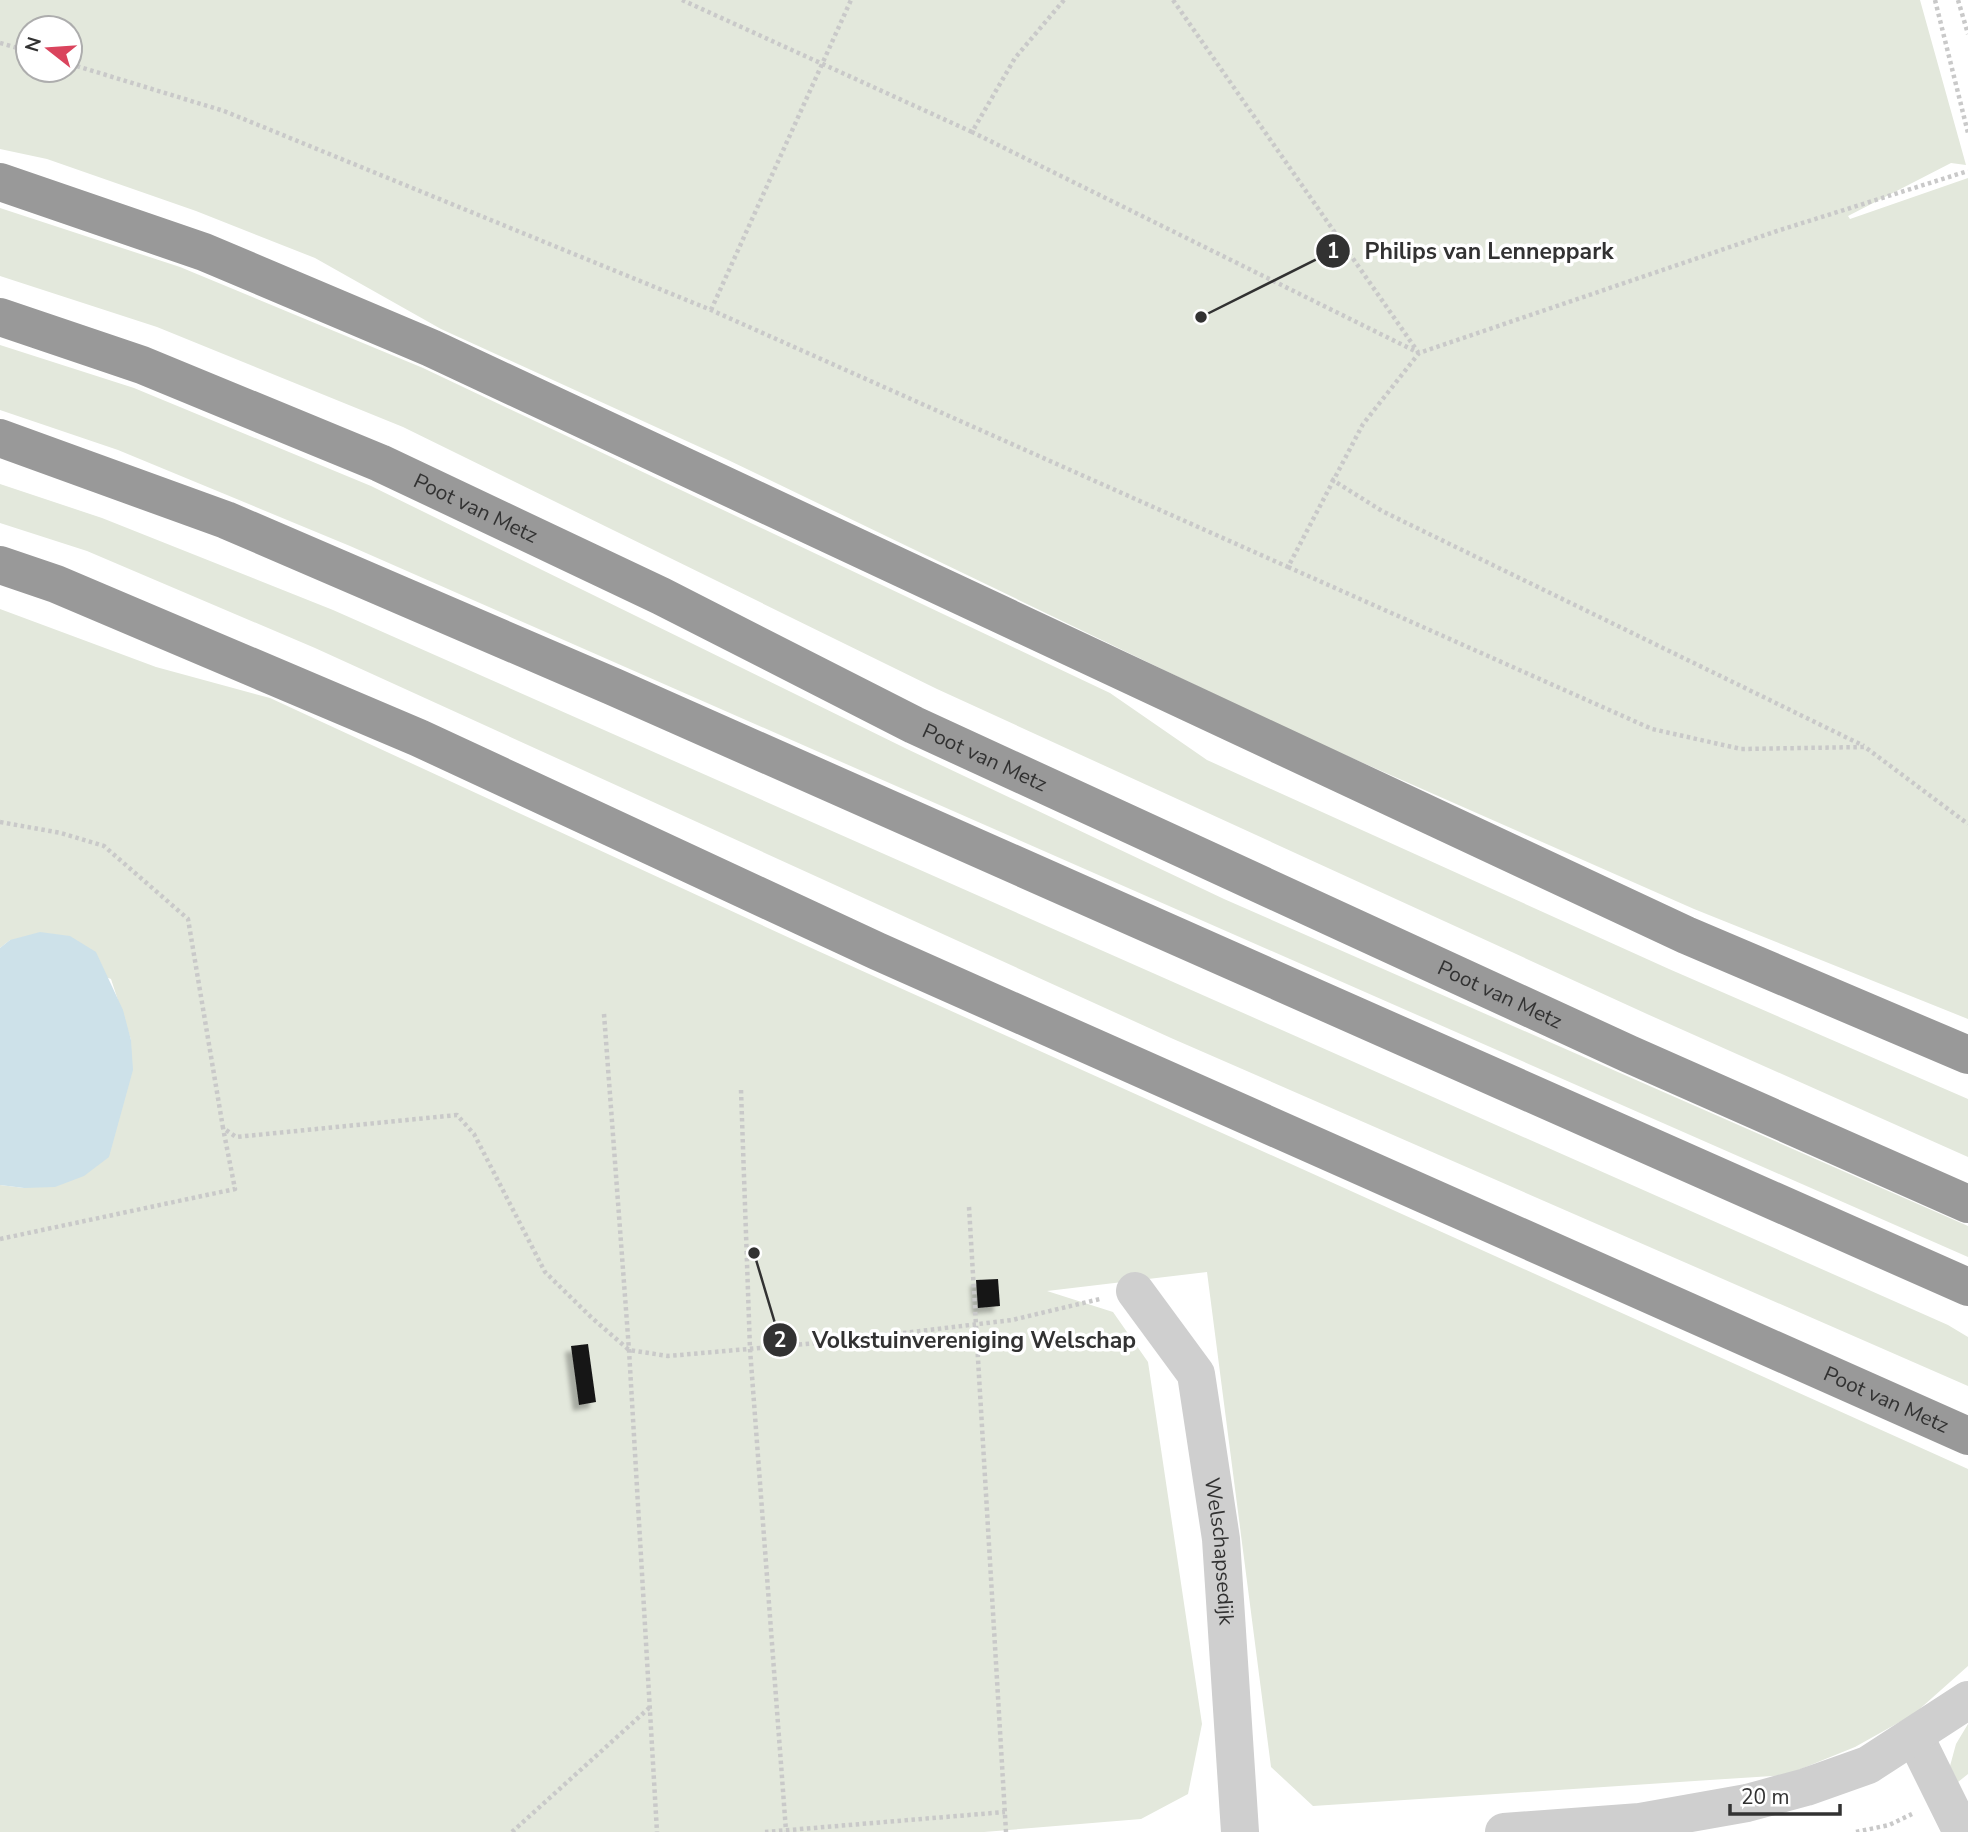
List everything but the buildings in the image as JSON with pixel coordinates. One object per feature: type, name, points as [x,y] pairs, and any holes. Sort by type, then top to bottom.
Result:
[{"type":"highway","points":[[0,182],[204,252],[431,348],[1686,935],[1968,1055]]},
{"type":"highway","name":"Poot van Metz","points":[[0,317],[142,365],[380,463],[661,596],[939,736],[1592,1037],[1968,1204]]},
{"type":"highway","points":[[0,438],[226,520],[614,687],[1968,1287]]},
{"type":"highway","name":"Poot van Metz","points":[[0,565],[57,584],[419,738],[877,951],[1968,1436]]},
{"type":"street","name":"Welschapsedijk","points":[[1135,1291],[1196,1374],[1221,1539],[1240,1832]]},
{"type":"street","points":[[1504,1832],[1640,1822],[1747,1803],[1806,1787],[1868,1765],[1915,1737],[1968,1700]]},
{"type":"street","points":[[1915,1737],[1962,1832]]},
{"type":"path","points":[[682,0],[972,132],[1419,353]]},
{"type":"path","points":[[711,310],[852,0]]},
{"type":"path","points":[[972,132],[1016,58],[1064,0]]},
{"type":"path","points":[[1173,0],[1419,353]]},
{"type":"path","points":[[1935,0],[1968,133]]},
{"type":"path","points":[[1958,0],[1968,34]]},
{"type":"path","points":[[84,68],[224,111],[711,310],[1652,729],[1741,749],[1865,747]]},
{"type":"path","points":[[1288,567],[1331,480],[1363,424],[1419,353],[1764,235],[1968,171]]},
{"type":"path","points":[[1331,480],[1394,517],[1865,747],[1968,824]]},
{"type":"path","points":[[0,822],[61,833],[104,846],[188,919],[235,1189],[0,1239]]},
{"type":"path","points":[[604,1014],[629,1350],[657,1832]]},
{"type":"path","points":[[741,1090],[750,1349],[786,1830]]},
{"type":"path","points":[[223,1128],[236,1137],[457,1115],[474,1134],[545,1272],[629,1350],[668,1356],[1012,1320],[1135,1291]]},
{"type":"path","points":[[969,1207],[1006,1832]]},
{"type":"path","points":[[512,1832],[650,1707]]},
{"type":"path","points":[[1856,1832],[1889,1825],[1946,1798]]},
{"type":"path","points":[[765,1832],[1005,1812]]},
{"type":"shaded area","points":[[0,0],[1920,0],[1966,165],[1951,163],[1848,216],[1850,219],[1968,178],[1968,1019],[1694,909],[1293,732],[726,459],[441,329],[315,258],[196,211],[47,159],[0,149]]},
{"type":"shaded area","points":[[0,208],[180,267],[423,368],[1110,693],[1207,760],[1669,969],[1968,1099],[1968,1157],[1647,1014],[937,689],[403,427],[157,327],[0,276]]},
{"type":"shaded area","points":[[0,345],[134,388],[371,486],[907,749],[1224,899],[1968,1226],[1968,1257],[350,546],[118,450],[0,410]]},
{"type":"shaded area","points":[[0,484],[102,518],[333,610],[1948,1325],[1968,1337],[1968,1386],[1171,1038],[315,648],[87,551],[0,523]]},
{"type":"shaded area","points":[[0,609],[156,667],[270,698],[818,951],[1968,1469],[1968,1666],[1914,1714],[1855,1747],[1786,1775],[1313,1806],[1271,1767],[1207,1272],[1047,1291],[1113,1312],[1148,1362],[1202,1724],[1188,1794],[1141,1819],[984,1832],[0,1832],[0,1185],[24,1188],[131,1040],[111,979],[10,940],[0,948]]},
{"type":"shaded area","points":[[40,932],[70,936],[96,952],[123,1010],[131,1040],[133,1070],[109,1157],[84,1176],[55,1187],[24,1188],[0,1185],[0,948],[10,940]]},
{"type":"shaded area","points":[[1968,1724],[1968,1774],[1958,1782],[1950,1766],[1956,1744]]},
{"type":"place","name":"Philips van Lenneppark","points":[[1201,317]]},
{"type":"place","name":"Volkstuinvereniging Welschap","points":[[754,1253]]}]
